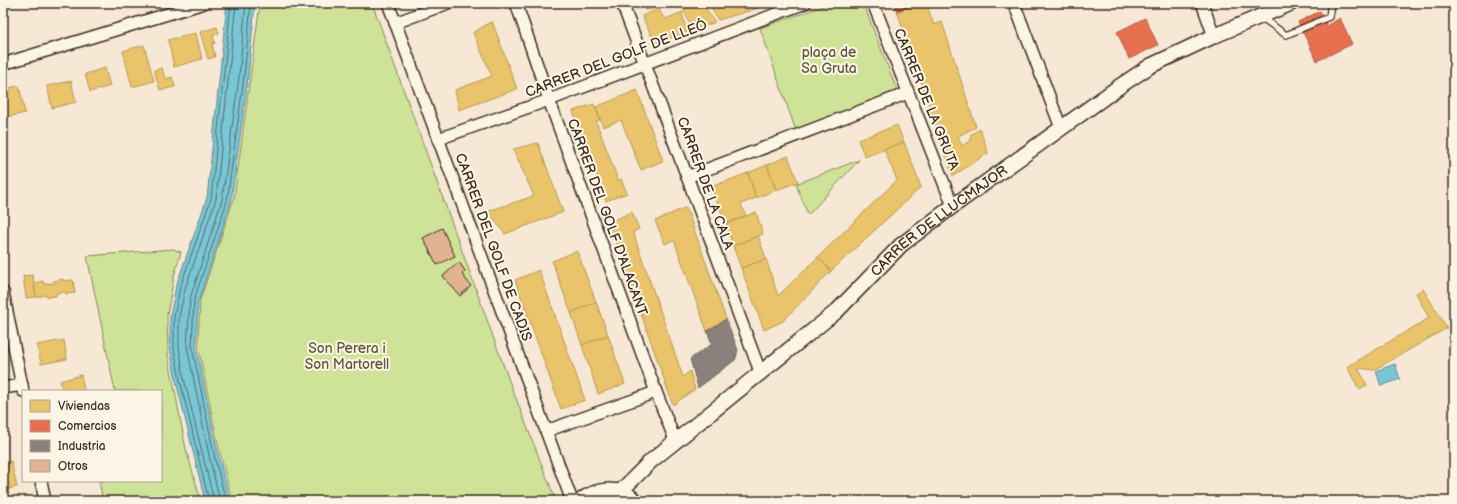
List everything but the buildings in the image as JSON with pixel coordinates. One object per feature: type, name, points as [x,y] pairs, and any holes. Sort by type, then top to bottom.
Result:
[{"type":"street","points":[[3,64],[204,3]]},
{"type":"street","name":"CARRER DEL GOLF DE CADIS","points":[[388,3],[572,501]]},
{"type":"street","points":[[395,23],[448,3]]},
{"type":"street","name":"CARRER DEL GOLF D'ALACANT","points":[[516,3],[549,100],[675,440]]},
{"type":"street","name":"CARRER DE LA CALA","points":[[622,3],[760,374]]},
{"type":"street","name":"CARRER DEL GOLF DE LLEÓ","points":[[438,140],[549,100],[805,3]]},
{"type":"street","name":"CARRER DE LA GRUTA","points":[[872,3],[954,206]]},
{"type":"street","points":[[1014,3],[1061,128]]},
{"type":"street","points":[[1202,3],[1214,36]]},
{"type":"street","name":"CARRER DE LLUCMAJOR","points":[[621,491],[650,460],[760,374],[837,311],[901,245],[954,206],[1061,128],[1150,66],[1288,4]]},
{"type":"street","points":[[688,177],[908,93]]},
{"type":"street","points":[[3,292],[22,388],[3,388]]},
{"type":"street","points":[[546,432],[656,392]]},
{"type":"street","points":[[41,482],[43,500]]},
{"type":"street","points":[[580,501],[585,497],[609,490],[621,491],[636,501]]},
{"type":"lane","points":[[1260,16],[1286,35],[1329,17],[1331,3]]},
{"type":"green space","name":"Son Perera i Son Martorell","points":[[260,3],[372,3],[511,386],[556,501],[232,501],[217,440],[198,346],[200,300],[234,198]]},
{"type":"green space","name":"plaça de Sa Gruta","points":[[832,3],[863,3],[897,90],[796,131],[760,28]]},
{"type":"green space","points":[[859,160],[808,215],[796,184]]},
{"type":"green space","points":[[173,249],[181,252],[174,276],[167,315],[168,354],[186,449],[201,501],[103,501],[99,482],[162,482],[162,390],[115,390],[87,256]]},
{"type":"water","points":[[227,3],[255,3],[248,78],[231,202],[198,302],[196,347],[219,458],[230,501],[205,501],[176,381],[170,348],[170,316],[176,286],[207,198]]},
{"type":"water","points":[[1395,364],[1400,379],[1381,386],[1376,371]]}]
